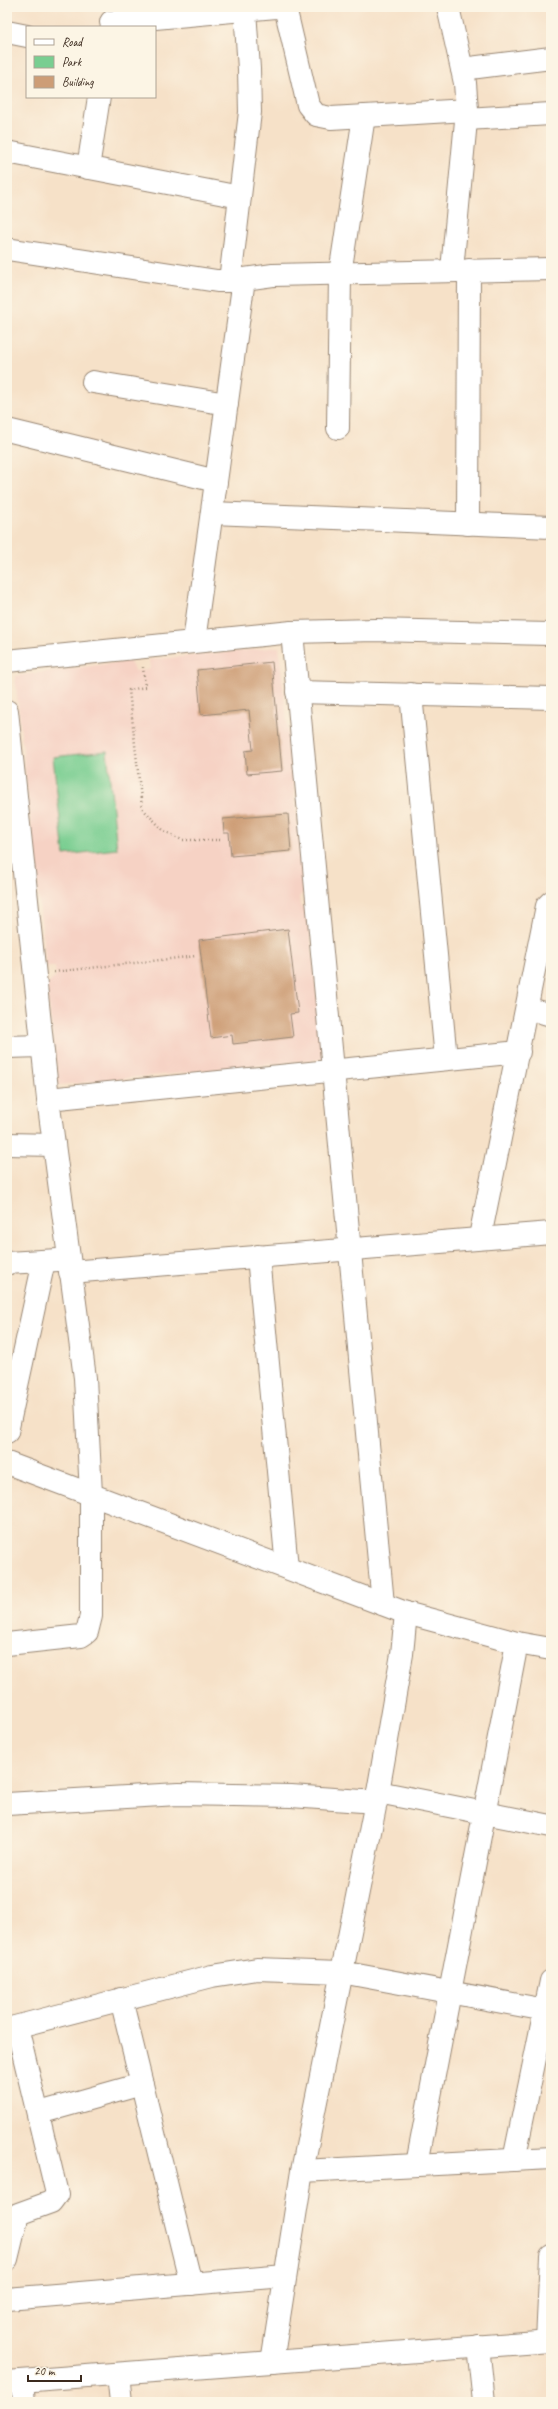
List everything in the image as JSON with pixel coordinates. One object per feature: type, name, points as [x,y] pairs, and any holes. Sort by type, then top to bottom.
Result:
[{"type":"street","points":[[111,19],[276,7]]},
{"type":"street","points":[[285,7],[311,111],[322,118],[467,114],[551,114]]},
{"type":"street","points":[[448,7],[462,69],[467,114],[460,270],[468,524]]},
{"type":"street","points":[[194,641],[227,404],[237,280],[240,197],[250,112],[245,10]]},
{"type":"street","points":[[7,32],[26,36]]},
{"type":"street","points":[[462,69],[551,58]]},
{"type":"street","points":[[88,168],[99,98]]},
{"type":"street","points":[[338,428],[340,274],[364,116]]},
{"type":"street","points":[[7,152],[240,197]]},
{"type":"street","points":[[7,249],[202,280],[237,280],[273,275],[551,269],[551,264]]},
{"type":"street","points":[[93,382],[227,404]]},
{"type":"street","points":[[7,430],[216,481]]},
{"type":"street","points":[[212,513],[551,527]]},
{"type":"street","points":[[7,661],[292,632],[375,630],[551,634]]},
{"type":"street","points":[[292,632],[383,1604]]},
{"type":"street","points":[[297,692],[551,698]]},
{"type":"street","points":[[411,694],[446,1059]]},
{"type":"street","points":[[7,711],[15,862],[34,974],[48,1099],[85,1378],[91,1494],[92,1616],[87,1632],[81,1636],[7,1644]]},
{"type":"street","points":[[480,1237],[519,1052],[547,906],[551,902]]},
{"type":"street","points":[[527,1008],[551,1015]]},
{"type":"street","points":[[7,1047],[42,1046]]},
{"type":"street","points":[[48,1099],[519,1052]]},
{"type":"street","points":[[7,1144],[54,1145]]},
{"type":"street","points":[[7,1263],[44,1261],[70,1266],[258,1256],[480,1237],[551,1233]]},
{"type":"street","points":[[258,1256],[287,1568]]},
{"type":"street","points":[[7,1432],[11,1390],[44,1261]]},
{"type":"street","points":[[7,1463],[406,1613],[517,1643],[551,1649]]},
{"type":"street","points":[[272,2362],[302,2171],[377,1797],[402,1654],[406,1613]]},
{"type":"street","points":[[417,2164],[517,1643]]},
{"type":"street","points":[[7,1804],[178,1794],[377,1797],[485,1813],[551,1826]]},
{"type":"street","points":[[7,2259],[18,2214],[51,2202],[57,2194],[39,2113],[12,2028],[234,1971],[277,1968],[342,1972],[548,2010]]},
{"type":"street","points":[[514,2160],[548,2010],[551,1981]]},
{"type":"street","points":[[121,1999],[191,2284]]},
{"type":"street","points":[[39,2113],[142,2084]]},
{"type":"street","points":[[302,2171],[551,2158]]},
{"type":"street","points":[[18,2388],[118,2374],[549,2341],[551,2256]]},
{"type":"street","points":[[7,2299],[285,2276]]},
{"type":"street","points":[[478,2346],[484,2402]]},
{"type":"street","points":[[118,2374],[121,2402]]},
{"type":"path","points":[[145,687],[129,690],[142,808],[163,830],[182,840],[221,840]]},
{"type":"path","points":[[34,974],[196,956]]},
{"type":"shaded area","points":[[279,647],[305,891],[299,897],[300,906],[308,911],[324,1059],[59,1085],[46,985],[56,977],[55,967],[46,967],[15,676],[129,661],[135,671],[150,669],[149,660]]},
{"type":"green space","points":[[107,751],[117,849],[64,855],[53,757]]},
{"type":"building","points":[[272,662],[282,771],[247,774],[245,751],[253,750],[249,710],[201,715],[197,670]]},
{"type":"building","points":[[288,814],[291,851],[231,856],[229,833],[224,833],[223,819]]},
{"type":"building","points":[[288,929],[298,1013],[290,1014],[293,1037],[233,1044],[232,1035],[211,1038],[199,940]]}]
